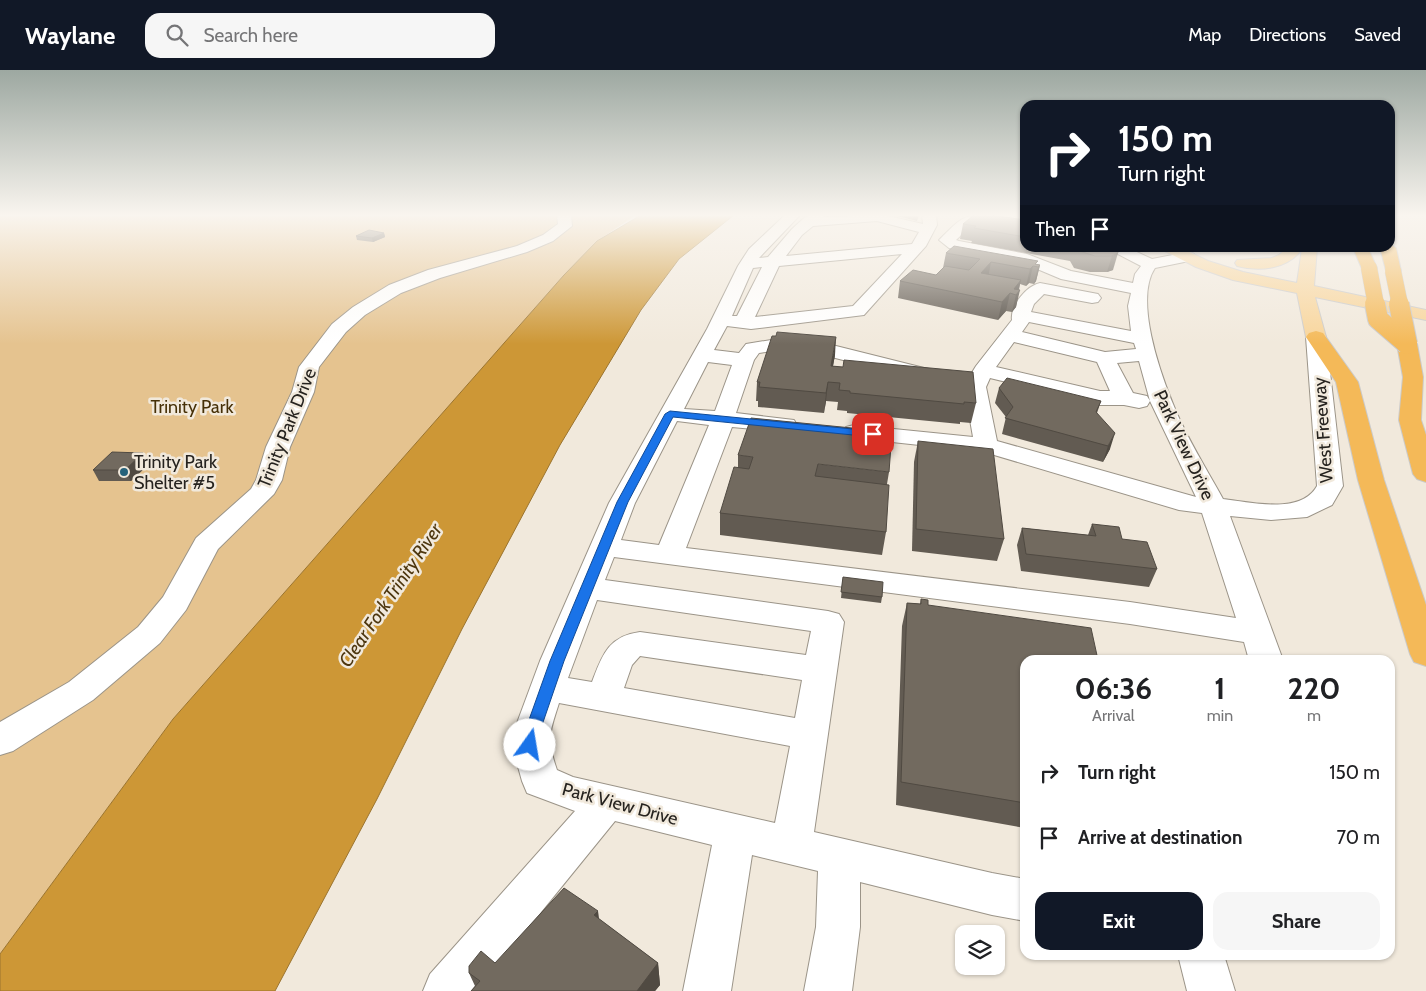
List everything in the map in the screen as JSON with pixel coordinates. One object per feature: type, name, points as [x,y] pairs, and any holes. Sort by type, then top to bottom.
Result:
[{"type":"highway","points":[[1365,258],[1378,319],[1407,344]]},
{"type":"highway","points":[[1390,258],[1413,376],[1410,420],[1426,474]]},
{"type":"highway","points":[[1316,337],[1347,382],[1371,480],[1426,654]]},
{"type":"main road","points":[[1195,258],[1202,264],[1241,270],[1305,284],[1426,315]]},
{"type":"main road","points":[[1241,270],[1282,261],[1286,258]]},
{"type":"main road","name":"West Freeway","points":[[1309,258],[1305,284],[1309,311],[1316,337]]},
{"type":"main road","points":[[1241,270],[1309,311]]},
{"type":"main road","points":[[1305,284],[1426,303]]},
{"type":"street","name":"Trinity Park Drive","points":[[0,740],[81,691],[149,635],[175,603],[206,544],[261,494],[269,480],[278,447],[303,392],[309,367],[338,328],[359,311],[395,289],[434,274],[488,258]]},
{"type":"street","name":"Park View Drive","points":[[757,258],[760,263],[732,321],[702,355],[622,502],[532,731],[530,745],[542,781],[570,793],[1020,899]]},
{"type":"street","points":[[760,263],[812,258]]},
{"type":"street","points":[[732,321],[858,311],[907,258]]},
{"type":"street","points":[[1022,258],[1067,275],[1133,317]]},
{"type":"street","points":[[1138,258],[1150,264]]},
{"type":"street","points":[[1105,358],[1133,317],[1142,274],[1150,264],[1167,258]]},
{"type":"street","points":[[986,445],[979,379],[1021,320],[1022,309],[1040,288],[1133,317]]},
{"type":"street","points":[[1022,309],[1133,317]]},
{"type":"street","name":"Park View Drive","points":[[1133,317],[1162,405],[1213,505],[1262,647]]},
{"type":"street","points":[[1010,335],[1105,358]]},
{"type":"street","name":"West Freeway","points":[[670,414],[986,445],[1188,504],[1271,512],[1298,511],[1323,499],[1330,486],[1316,337]]},
{"type":"street","points":[[669,555],[723,419],[744,360],[753,348],[796,342],[979,379],[1100,398],[1124,398],[1162,405]]},
{"type":"street","points":[[702,355],[744,360]]},
{"type":"street","points":[[1105,358],[1124,398]]},
{"type":"street","points":[[604,547],[1130,613],[1262,647]]},
{"type":"street","points":[[587,588],[828,622],[791,846]]},
{"type":"street","points":[[603,698],[617,659],[631,645],[640,644],[821,670]]},
{"type":"street","points":[[548,688],[810,735]]},
{"type":"street","points":[[447,991],[607,802]]},
{"type":"street","points":[[707,991],[735,833]]},
{"type":"street","points":[[828,991],[838,927],[839,857]]},
{"type":"street","points":[[1202,960],[1211,991]]},
{"type":"green space","name":"Trinity Park","points":[[0,258],[581,258],[173,719],[0,954]]},
{"type":"water","name":"Clear Fork Trinity River","points":[[581,258],[680,258],[641,310],[560,445],[462,629],[377,799],[275,991],[0,991],[0,954],[173,719]]},
{"type":"building","points":[[974,258],[1021,258],[1038,261],[1035,264],[1040,265],[1038,267],[1033,266],[1030,269],[991,262],[981,273],[1021,280],[1014,289],[1020,290],[1016,295],[1010,293],[1002,302],[900,281],[913,270],[936,275],[945,266],[969,270],[980,259]]},
{"type":"building","points":[[777,332],[836,337],[831,366],[843,367],[844,360],[973,372],[976,403],[964,402],[964,404],[850,393],[850,391],[839,390],[840,383],[828,382],[826,393],[759,387],[760,382],[757,382],[772,336],[776,336]]},
{"type":"building","points":[[1007,378],[1101,401],[1096,412],[1115,433],[1108,446],[1005,418],[1013,407],[999,388]]},
{"type":"building","points":[[751,418],[892,432],[889,472],[818,464],[815,476],[889,485],[886,532],[720,513],[734,467],[749,469],[753,457],[738,455]]},
{"type":"building","points":[[918,441],[993,449],[1004,539],[916,529]]},
{"type":"building","points":[[112,452],[143,453],[125,470],[93,470]]},
{"type":"building","points":[[1092,524],[1119,527],[1122,539],[1147,542],[1157,569],[1026,554],[1022,528],[1096,536]]},
{"type":"building","points":[[843,577],[883,582],[882,597],[841,592]]},
{"type":"building","points":[[921,599],[928,600],[928,605],[1091,628],[1097,655],[1020,655],[1020,802],[901,782],[907,603],[921,604]]},
{"type":"building","points":[[564,888],[598,911],[594,915],[658,963],[637,991],[471,991],[480,981],[469,973],[469,966],[481,951],[495,963]]},
{"type":"place","name":"Trinity Park Shelter #5","points":[[124,472]]},
{"type":"route","points":[[530,745],[532,731],[557,661],[622,502],[670,414],[873,434]]}]
